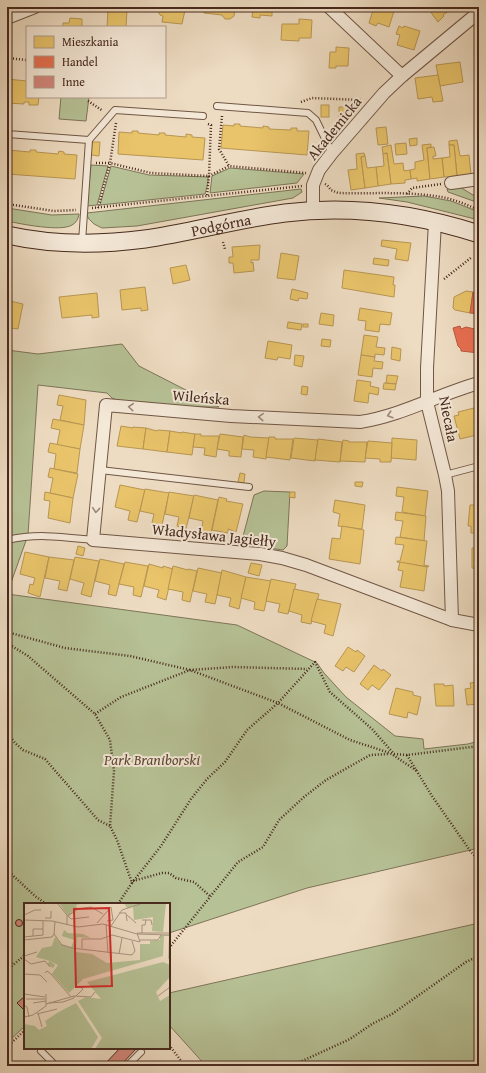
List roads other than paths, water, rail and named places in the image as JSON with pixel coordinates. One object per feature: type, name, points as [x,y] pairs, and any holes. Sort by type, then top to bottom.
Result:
[{"type":"street","points":[[7,18],[35,7]]},
{"type":"street","points":[[329,7],[402,76]]},
{"type":"street","name":"Akademicka","points":[[313,211],[313,185],[319,170],[332,153],[376,101],[402,76],[479,12]]},
{"type":"street","points":[[451,183],[479,179]]},
{"type":"street","name":"Podgórna","points":[[7,235],[47,242],[102,242],[143,239],[257,217],[313,211],[365,211],[400,215],[435,222],[479,234]]},
{"type":"street","name":"Niecała","points":[[435,222],[427,370],[427,402],[448,491],[452,620]]},
{"type":"street","points":[[427,402],[459,388],[479,383]]},
{"type":"street","name":"Wileńska","points":[[93,540],[106,405],[231,416],[360,422],[373,420],[427,402]]},
{"type":"street","name":"Władysława Jagiełły","points":[[93,540],[260,554],[282,558],[306,565],[452,620],[479,625]]},
{"type":"lane","points":[[220,106],[308,113],[316,120],[332,153]]},
{"type":"lane","points":[[82,242],[89,140],[115,110],[203,116]]},
{"type":"lane","points":[[7,134],[89,140]]},
{"type":"lane","points":[[445,475],[479,466]]},
{"type":"lane","points":[[100,470],[249,487]]},
{"type":"lane","name":"Władysława Jagiełły","points":[[7,540],[24,536],[47,535],[93,540]]},
{"type":"lane","points":[[41,1051],[56,1066]]},
{"type":"lane","points":[[128,1066],[142,1052]]},
{"type":"park label","name":"Park Braniborski","points":[[152,759]]}]
